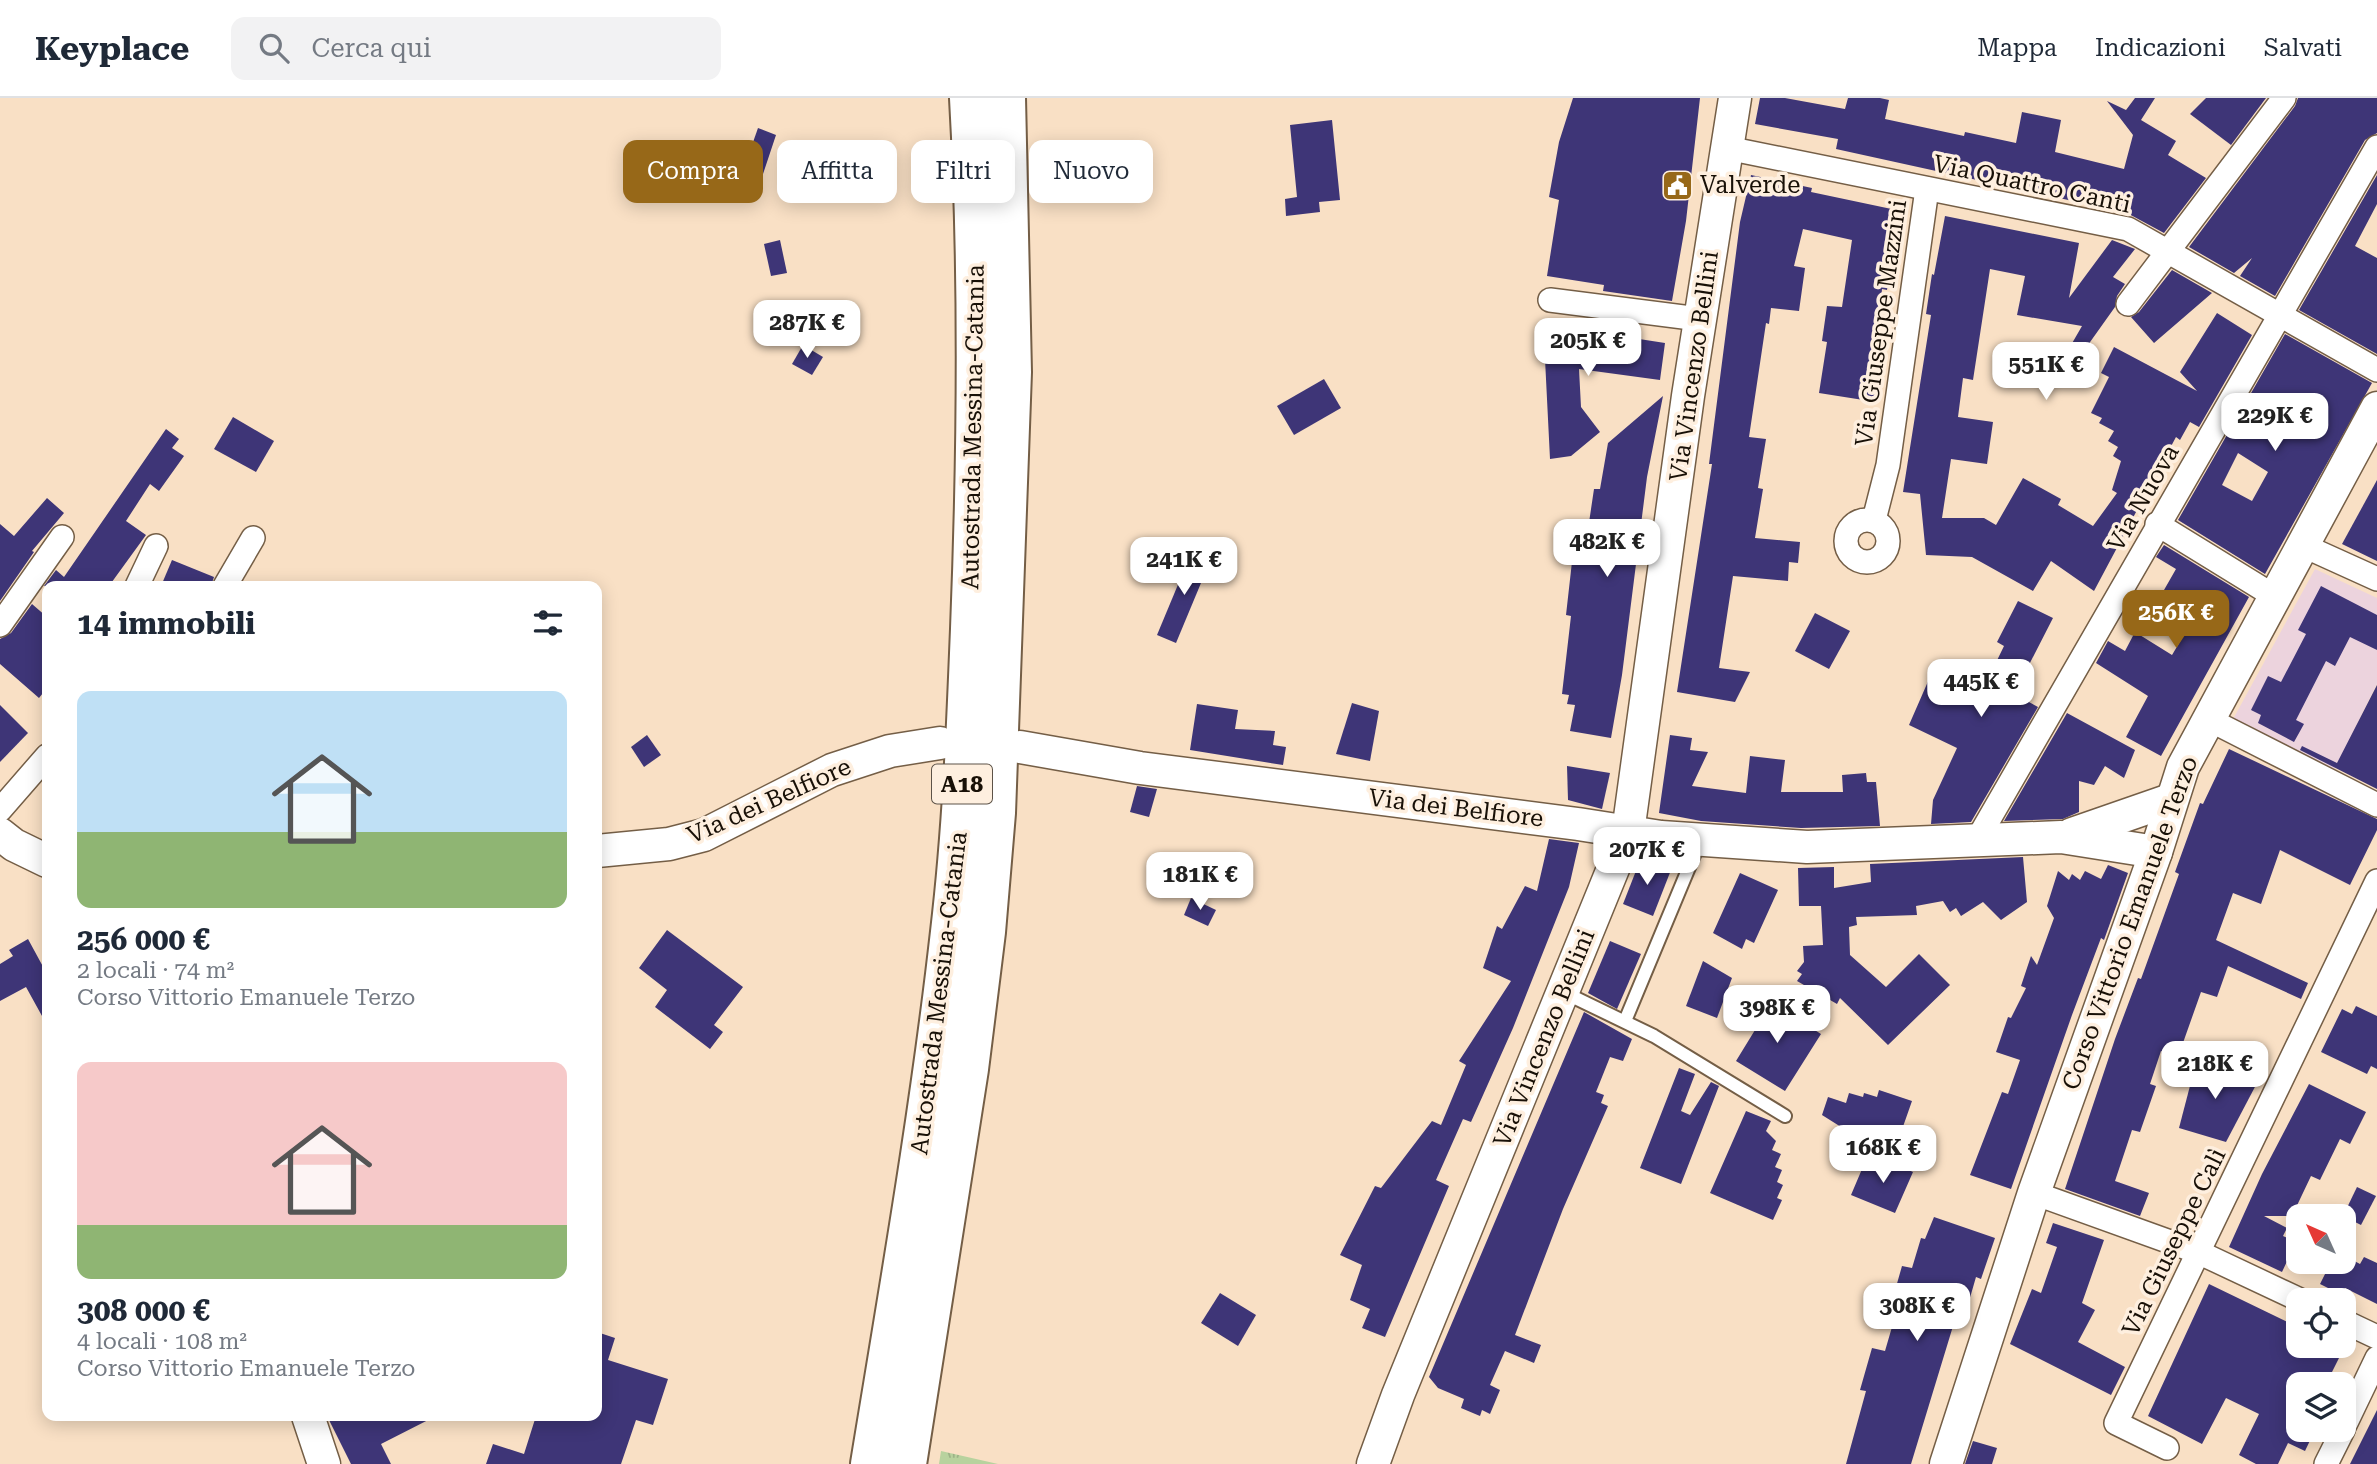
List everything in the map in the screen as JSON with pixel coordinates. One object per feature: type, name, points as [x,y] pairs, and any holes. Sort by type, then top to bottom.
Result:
[{"type":"highway","name":"Autostrada Messina-Catania","points":[[870,1464],[933,1068],[951,929],[961,809],[974,538],[976,373],[976,216],[969,98]]},
{"type":"highway","name":"Autostrada Messina-Catania","points":[[906,1464],[969,1069],[986,932],[996,813],[1012,372],[1006,98]]},
{"type":"street","name":"Via Vincenzo Bellini","points":[[1373,1464],[1403,1382],[1628,832],[1699,319],[1735,98]]},
{"type":"street","points":[[2128,304],[2284,98]]},
{"type":"street","name":"Via Nuova","points":[[1977,840],[2377,147]]},
{"type":"street","name":"Via Quattro Canti","points":[[1727,148],[2128,229],[2377,370]]},
{"type":"street","name":"Via Giuseppe Mazzini","points":[[1874,520],[1888,465],[1927,189]]},
{"type":"street","points":[[1550,300],[1699,319]]},
{"type":"street","name":"Corso Vittorio Emanuele Terzo","points":[[1946,1464],[2034,1193],[2156,852],[2170,800],[2183,767],[2377,408]]},
{"type":"street","points":[[2157,524],[2274,596]]},
{"type":"street","points":[[0,625],[62,537]]},
{"type":"street","points":[[228,581],[253,537]]},
{"type":"street","points":[[2302,545],[2377,579]]},
{"type":"street","points":[[139,581],[156,546]]},
{"type":"street","points":[[2208,719],[2377,805]]},
{"type":"street","name":"Via dei Belfiore","points":[[602,851],[625,851],[704,835],[832,770],[890,751],[940,743]]},
{"type":"street","name":"Via dei Belfiore","points":[[1020,747],[1140,768],[1700,841],[1807,848],[2061,837]]},
{"type":"street","points":[[0,810],[42,763]]},
{"type":"street","points":[[2061,837],[2170,800]]},
{"type":"street","points":[[0,834],[42,861]]},
{"type":"street","points":[[2061,837],[2156,852]]},
{"type":"street","name":"Via Giuseppe Calì","points":[[2167,1448],[2116,1423],[2377,881]]},
{"type":"street","points":[[2034,1193],[2198,1252],[2286,1293]]},
{"type":"street","points":[[2356,1327],[2377,1337]]},
{"type":"street","points":[[2356,1402],[2377,1358]]},
{"type":"street","points":[[310,1421],[324,1464]]},
{"type":"street","points":[[2326,1464],[2337,1442]]},
{"type":"lane","points":[[1625,1021],[1700,841]]},
{"type":"lane","points":[[1562,992],[1625,1021],[1784,1116]]},
{"type":"shaded area","points":[[2315,569],[2377,598],[2377,684],[2334,770],[2232,721]]},
{"type":"green space","points":[[941,1451],[998,1464],[939,1464]]},
{"type":"building","points":[[1573,98],[1700,98],[1686,221],[1672,301],[1603,291],[1604,285],[1547,276],[1559,200],[1549,197],[1559,142]]},
{"type":"building","points":[[1760,98],[1785,98],[1845,109],[1848,98],[1880,98],[1889,100],[1885,119],[1964,136],[1965,132],[2016,143],[2022,112],[2061,120],[2055,152],[2124,169],[2133,135],[2107,101],[2126,110],[2135,98],[2155,98],[2141,120],[2176,141],[2168,155],[2206,178],[2164,233],[2127,213],[1836,149],[1838,139],[1755,124]]},
{"type":"building","points":[[2206,98],[2266,98],[2231,145],[2190,114]]},
{"type":"building","points":[[2298,98],[2377,98],[2377,133],[2365,140],[2275,296],[2240,276],[2252,258],[2234,273],[2189,247],[2295,106]]},
{"type":"building","points":[[1332,120],[1340,200],[1319,202],[1320,212],[1286,216],[1285,199],[1297,197],[1290,125]]},
{"type":"building","points":[[758,128],[776,135],[763,174],[763,140],[754,140]]},
{"type":"building","points":[[1751,175],[1812,188],[1811,192],[1901,211],[1887,290],[1882,289],[1875,364],[1881,365],[1876,402],[1819,393],[1827,342],[1822,341],[1827,306],[1842,307],[1852,240],[1803,229],[1794,266],[1805,268],[1799,311],[1771,308],[1769,324],[1766,323],[1749,437],[1766,439],[1758,488],[1763,489],[1755,538],[1800,542],[1798,563],[1789,562],[1788,581],[1733,576],[1719,668],[1750,672],[1735,702],[1677,692],[1712,464],[1709,464],[1740,222]]},
{"type":"building","points":[[2377,175],[2377,204],[2355,246],[2377,258],[2377,354],[2299,310]]},
{"type":"building","points":[[1945,216],[2079,243],[2069,298],[2112,240],[2135,249],[2113,277],[2125,284],[2117,296],[2115,307],[2078,359],[2067,352],[2082,326],[2017,315],[2025,276],[1990,269],[1973,380],[1963,378],[1958,417],[1993,422],[1987,464],[1951,459],[1942,518],[1984,518],[1996,525],[2023,478],[2061,499],[2058,505],[2093,526],[2117,493],[2112,490],[2121,461],[2113,456],[2118,447],[2108,441],[2114,431],[2099,423],[2102,418],[2091,413],[2109,377],[2101,373],[2114,347],[2197,391],[2180,372],[2217,313],[2252,335],[2199,427],[2190,422],[2180,440],[2176,437],[2094,591],[2051,561],[2033,591],[1972,557],[1926,555],[1920,494],[1903,492],[1931,315],[1926,314],[1932,274],[1934,275]]},
{"type":"building","points":[[780,240],[787,273],[771,276],[764,244]]},
{"type":"building","points":[[2172,270],[2212,293],[2154,343],[2131,317],[2139,312]]},
{"type":"building","points":[[1549,325],[1665,343],[1660,380],[1579,369],[1581,407],[1600,432],[1571,456],[1550,459],[1545,359]]},
{"type":"building","points":[[2285,334],[2372,383],[2265,574],[2178,520]],"holes":[[[2238,453],[2268,472],[2252,501],[2222,485]]]},
{"type":"building","points":[[803,345],[823,357],[812,375],[792,364]]},
{"type":"building","points":[[1324,379],[1341,408],[1294,435],[1277,406]]},
{"type":"building","points":[[1663,396],[1647,477],[1622,675],[1611,738],[1570,731],[1575,705],[1567,704],[1569,695],[1562,694],[1571,616],[1566,615],[1575,535],[1587,536],[1594,489],[1600,489],[1608,443]]},
{"type":"building","points":[[233,417],[274,441],[256,472],[214,449]]},
{"type":"building","points":[[166,429],[179,439],[172,448],[184,456],[159,491],[150,484],[126,521],[146,535],[113,581],[48,581],[56,570],[64,577]]},
{"type":"building","points":[[2377,480],[2377,561],[2342,544]]},
{"type":"building","points":[[47,498],[64,513],[32,551],[34,552],[0,601],[0,524],[14,536]]},
{"type":"building","points":[[2164,545],[2249,597],[2161,756],[2126,737],[2148,696],[2096,663],[2108,641],[2125,651],[2135,632],[2172,655],[2190,625],[2156,604],[2176,569],[2156,557]]},
{"type":"building","points":[[1192,551],[1211,559],[1176,643],[1157,635]]},
{"type":"building","points":[[172,560],[214,577],[213,581],[163,581]]},
{"type":"building","points":[[2321,586],[2377,615],[2377,650],[2350,637],[2335,666],[2326,661],[2296,720],[2304,724],[2294,742],[2258,723],[2261,715],[2251,710],[2268,676],[2281,682],[2306,634],[2298,630]]},
{"type":"building","points":[[2018,601],[2053,618],[2014,694],[2038,707],[1971,822],[1931,824],[1933,800],[1957,748],[1909,725],[1933,670],[1968,691],[1978,676],[1987,681],[2004,646],[1997,642]]},
{"type":"building","points":[[32,604],[42,613],[42,694],[39,698],[0,664],[0,639],[11,633]]},
{"type":"building","points":[[1815,613],[1850,631],[1829,669],[1795,651]]},
{"type":"building","points":[[2377,685],[2377,789],[2300,750],[2302,746],[2337,763]]},
{"type":"building","points":[[1352,703],[1379,711],[1370,761],[1336,754]]},
{"type":"building","points":[[1197,704],[1238,710],[1235,729],[1275,731],[1273,745],[1286,747],[1283,765],[1190,750]]},
{"type":"building","points":[[0,705],[28,733],[0,762]]},
{"type":"building","points":[[2067,713],[2135,750],[2124,778],[2105,766],[2094,785],[2079,781],[2079,812],[2063,819],[2004,821]]},
{"type":"building","points":[[647,735],[661,755],[644,767],[631,747]]},
{"type":"building","points":[[1670,735],[1692,738],[1690,750],[1708,752],[1692,786],[1746,793],[1750,756],[1785,760],[1781,792],[1843,792],[1842,775],[1866,773],[1867,782],[1876,782],[1880,826],[1801,828],[1701,821],[1659,813]]},
{"type":"building","points":[[2229,749],[2377,819],[2377,830],[2350,885],[2280,850],[2261,904],[2233,893],[2216,940],[2308,983],[2301,999],[2228,966],[2217,997],[2201,992],[2178,1057],[2161,1051],[2150,1084],[2156,1086],[2140,1132],[2132,1130],[2115,1181],[2149,1193],[2140,1216],[2065,1189],[2115,1039],[2138,978],[2141,979],[2179,874],[2175,872],[2200,803],[2203,804]]},
{"type":"building","points":[[1567,766],[1610,773],[1602,809],[1568,800]]},
{"type":"building","points":[[1137,786],[1157,789],[1149,817],[1130,812]]},
{"type":"building","points":[[1549,839],[1579,843],[1569,887],[1513,1028],[1471,1122],[1463,1119],[1436,1180],[1449,1186],[1385,1337],[1362,1328],[1370,1309],[1350,1300],[1362,1265],[1340,1255],[1375,1186],[1381,1188],[1432,1121],[1441,1125],[1466,1065],[1459,1061],[1511,981],[1483,968],[1497,926],[1502,929],[1525,886],[1537,891]]},
{"type":"building","points":[[2023,857],[2027,902],[2001,920],[1983,902],[1961,916],[1956,908],[1950,912],[1943,901],[1916,906],[1917,915],[1856,917],[1857,925],[1849,927],[1850,955],[1886,987],[1919,954],[1950,985],[1888,1045],[1840,998],[1837,1004],[1797,981],[1802,974],[1797,971],[1804,962],[1803,946],[1823,945],[1821,906],[1799,906],[1798,868],[1834,867],[1834,888],[1871,882],[1870,864]]},
{"type":"building","points":[[1641,858],[1671,870],[1653,916],[1623,904]]},
{"type":"building","points":[[2108,865],[2128,873],[2104,940],[2101,938],[2072,1015],[2011,1189],[1970,1175],[2002,1092],[2008,1094],[2020,1060],[1996,1052],[2008,1017],[2011,1018],[2026,988],[2021,986],[2031,956],[2037,965],[2054,918],[2047,906],[2058,871],[2069,880],[2072,874],[2080,880],[2085,871],[2101,879]]},
{"type":"building","points":[[1740,873],[1778,890],[1754,943],[1746,939],[1742,949],[1713,933]]},
{"type":"building","points":[[1191,898],[1216,910],[1208,926],[1184,915]]},
{"type":"building","points":[[667,930],[743,987],[714,1025],[723,1032],[710,1049],[655,1007],[667,990],[639,968]]},
{"type":"building","points":[[28,939],[42,965],[42,1016],[26,987],[0,1001],[0,964],[13,956],[9,950]]},
{"type":"building","points":[[1610,941],[1641,954],[1617,1009],[1588,993]]},
{"type":"building","points":[[1703,961],[1732,978],[1717,1018],[1686,1006]]},
{"type":"building","points":[[1764,998],[1821,1034],[1785,1091],[1736,1061],[1755,1030],[1747,1025]]},
{"type":"building","points":[[2356,1006],[2377,1016],[2377,1069],[2371,1066],[2367,1074],[2321,1052],[2342,1009],[2352,1014]]},
{"type":"building","points":[[1584,1012],[1632,1039],[1623,1061],[1610,1057],[1596,1092],[1604,1095],[1601,1103],[1608,1106],[1563,1209],[1515,1335],[1541,1345],[1534,1363],[1505,1351],[1490,1385],[1500,1390],[1490,1414],[1482,1410],[1480,1416],[1461,1408],[1464,1399],[1438,1388],[1429,1377]]},
{"type":"building","points":[[2204,1056],[2257,1083],[2226,1142],[2179,1128],[2191,1082]]},
{"type":"building","points":[[1679,1068],[1695,1074],[1681,1111],[1690,1115],[1711,1082],[1719,1086],[1681,1184],[1640,1168]]},
{"type":"building","points":[[2309,1084],[2366,1112],[2350,1144],[2340,1139],[2320,1180],[2311,1176],[2298,1204],[2286,1204],[2286,1216],[2264,1216],[2286,1227],[2283,1236],[2286,1237],[2286,1263],[2282,1272],[2229,1247],[2262,1174]]},
{"type":"building","points":[[1879,1090],[1912,1101],[1892,1158],[1872,1146],[1875,1140],[1849,1132],[1822,1115],[1828,1097],[1846,1103],[1849,1093],[1863,1097],[1864,1093],[1877,1097]]},
{"type":"building","points":[[1746,1111],[1771,1121],[1766,1131],[1776,1141],[1772,1150],[1781,1154],[1775,1167],[1782,1170],[1777,1182],[1783,1185],[1777,1198],[1782,1200],[1773,1220],[1710,1193]]},
{"type":"building","points":[[1883,1159],[1913,1172],[1895,1213],[1851,1195],[1865,1162],[1879,1168]]},
{"type":"building","points":[[2357,1187],[2376,1196],[2361,1225],[2356,1222],[2356,1204],[2349,1204]]},
{"type":"building","points":[[1934,1217],[1995,1238],[1981,1279],[1976,1277],[1965,1315],[1957,1313],[1911,1464],[1846,1464],[1866,1391],[1860,1390],[1872,1348],[1885,1351],[1901,1296],[1894,1294],[1902,1266],[1912,1268],[1921,1238],[1925,1239]]},
{"type":"building","points":[[2053,1223],[2104,1240],[2082,1303],[2095,1310],[2078,1342],[2125,1367],[2111,1395],[2010,1344],[2032,1289],[2041,1293],[2057,1247],[2046,1243]]},
{"type":"building","points":[[2364,1257],[2377,1263],[2377,1304],[2356,1294],[2356,1288],[2328,1288],[2320,1284],[2325,1274],[2356,1274],[2356,1262],[2360,1264]]},
{"type":"building","points":[[2209,1284],[2286,1321],[2286,1358],[2339,1358],[2332,1372],[2286,1372],[2286,1442],[2309,1442],[2305,1451],[2288,1443],[2278,1464],[2256,1464],[2239,1455],[2259,1414],[2226,1398],[2202,1444],[2148,1416]]},
{"type":"building","points":[[1220,1293],[1256,1315],[1238,1346],[1201,1323]]},
{"type":"building","points":[[602,1334],[615,1338],[608,1360],[668,1379],[653,1425],[636,1420],[621,1464],[486,1464],[493,1444],[524,1454],[534,1421],[602,1421]]},
{"type":"building","points":[[2377,1410],[2377,1464],[2350,1464]]},
{"type":"building","points":[[330,1421],[426,1421],[381,1444],[391,1464],[351,1464]]},
{"type":"building","points":[[1973,1441],[1997,1448],[1992,1464],[1965,1464]]},
{"type":"place","name":"Valverde","points":[[1677,185]]}]
